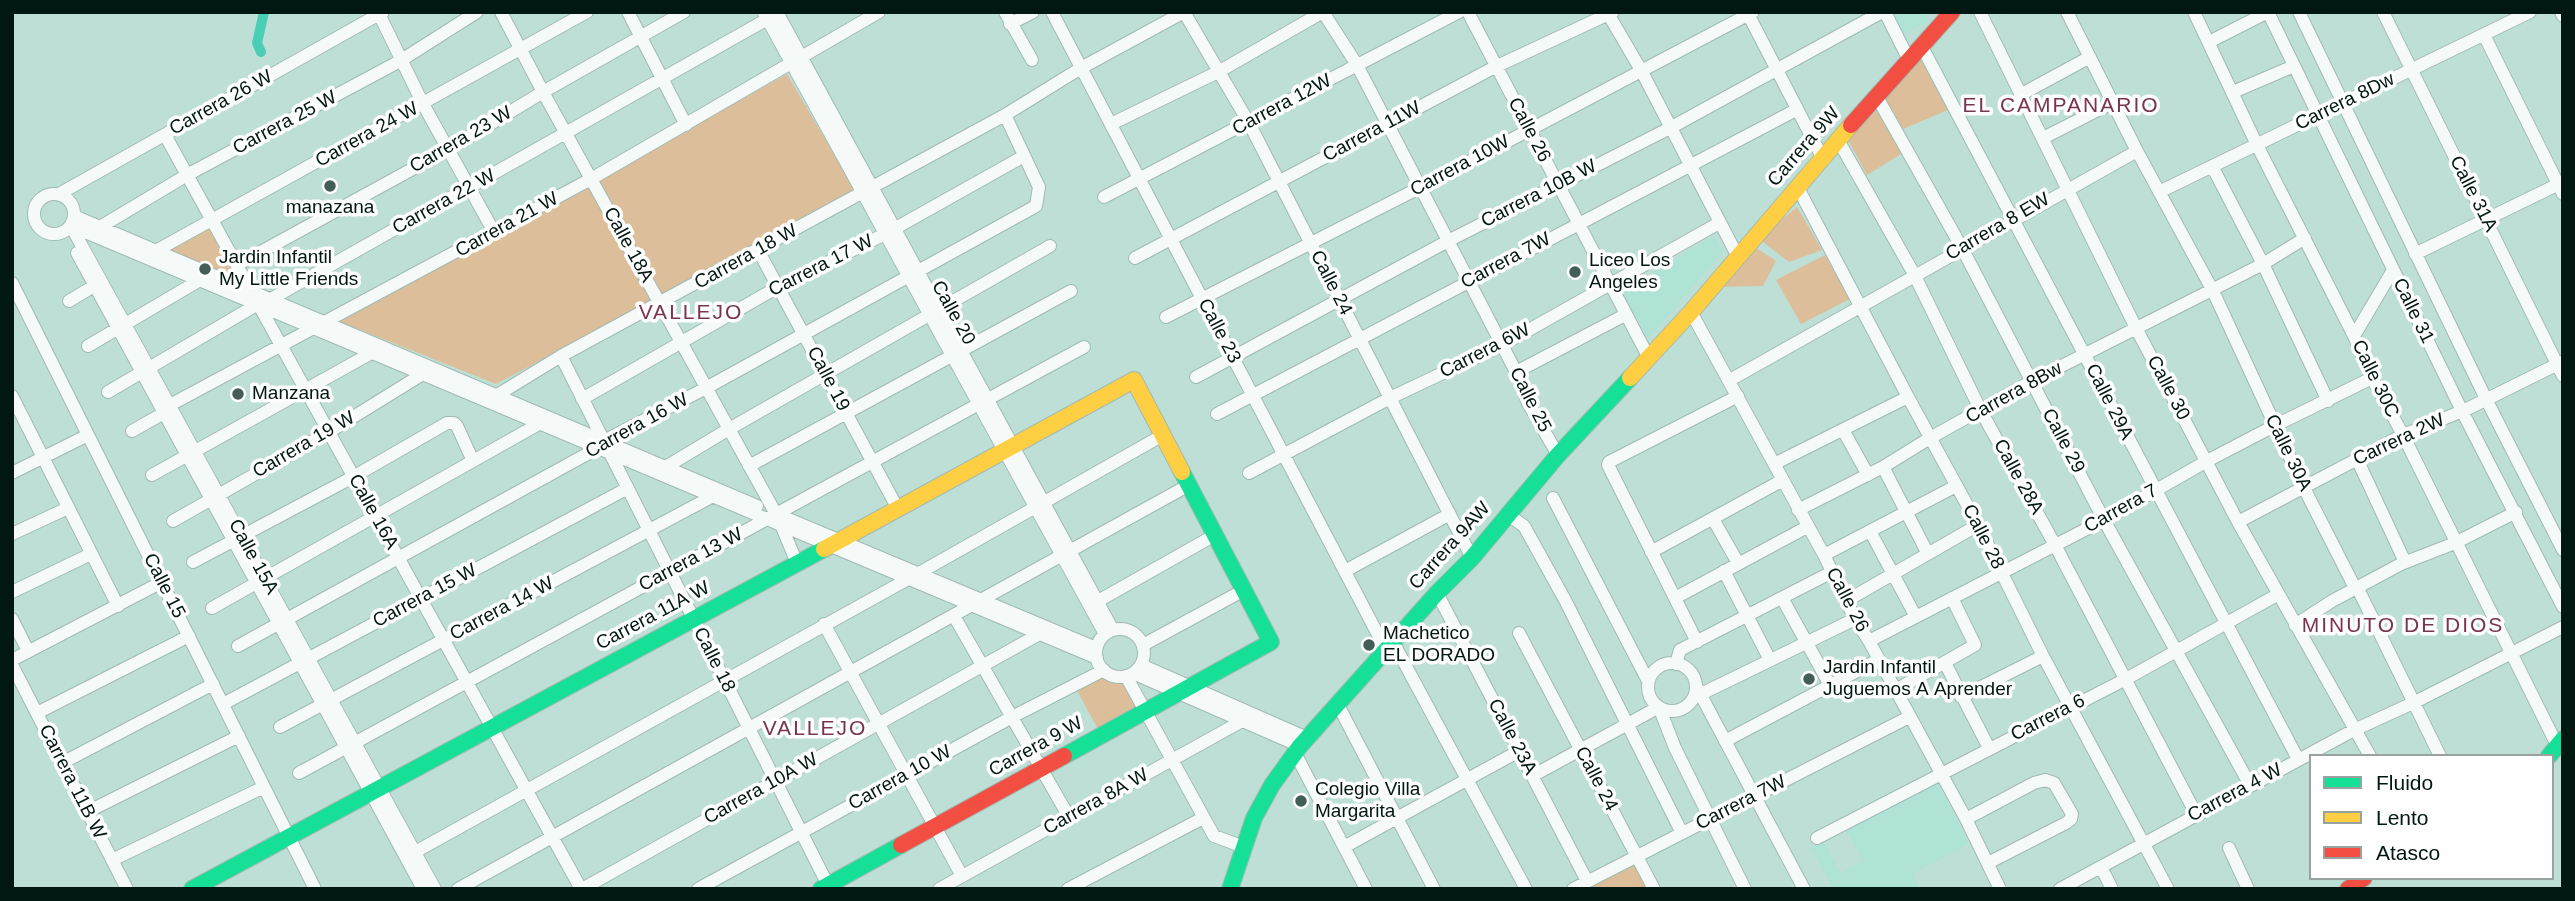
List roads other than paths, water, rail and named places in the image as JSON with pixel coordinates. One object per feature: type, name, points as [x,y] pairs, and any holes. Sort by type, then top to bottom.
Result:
[{"type":"street","name":"Carrera 25 W","points":[[98,231],[187,176],[400,61],[477,12]]},
{"type":"street","name":"Calle 18A","points":[[501,12],[749,466],[796,563]]},
{"type":"street","name":"Carrera 24 W","points":[[151,254],[587,12]]},
{"type":"street","points":[[628,12],[687,125]]},
{"type":"street","name":"Carrera 23 W","points":[[237,265],[450,149],[543,92],[684,12]]},
{"type":"street","name":"Carrera 21 W","points":[[132,431],[281,346],[591,179],[879,12]]},
{"type":"street","points":[[1032,60],[1008,18],[1034,12]]},
{"type":"street","name":"Calle 23","points":[[1052,12],[1345,571],[1468,781],[1526,889]]},
{"type":"street","name":"Carrera 18 W","points":[[493,398],[561,356],[1005,115],[1081,68],[1184,12]]},
{"type":"street","name":"Calle 24","points":[[1184,12],[1249,123],[1472,558]]},
{"type":"street","points":[[1111,124],[1218,72],[1323,12]]},
{"type":"street","name":"Calle 25","points":[[1323,12],[1357,65],[1516,372],[1528,403],[1558,455]]},
{"type":"street","name":"Carrera 12W","points":[[1104,197],[1458,12]]},
{"type":"street","name":"Calle 26","points":[[1468,12],[1649,358]]},
{"type":"street","points":[[1883,12],[1909,60]]},
{"type":"street","name":"Carrera 10B W","points":[[1196,377],[1448,241],[1670,128],[1883,12]]},
{"type":"street","name":"Carrera 9W","points":[[1691,312],[1822,157],[1952,12]]},
{"type":"street","name":"Calle 30","points":[[1980,12],[2136,328],[2277,596],[2369,754]]},
{"type":"street","name":"Calle 30A","points":[[2067,12],[2137,151],[2213,291],[2304,488],[2439,754]]},
{"type":"street","name":"Calle 30C","points":[[2194,12],[2257,145],[2354,335],[2372,378],[2511,654],[2554,739],[2562,741]]},
{"type":"street","points":[[2209,42],[2268,12]]},
{"type":"street","name":"Calle 31","points":[[2268,12],[2462,411],[2563,607]]},
{"type":"street","name":"Calle 31","points":[[2299,12],[2486,399],[2563,550]]},
{"type":"street","name":"Calle 31A","points":[[2383,12],[2561,367]]},
{"type":"street","name":"Carrera 8Dw","points":[[2160,192],[2530,12]]},
{"type":"street","points":[[381,13],[400,61],[422,104],[450,149],[494,232]]},
{"type":"street","name":"Carrera 26 W","points":[[59,194],[381,13]]},
{"type":"street","points":[[1609,13],[1738,257]]},
{"type":"street","name":"Carrera 11W","points":[[1135,258],[1495,67],[1609,13]]},
{"type":"street","points":[[1750,13],[1796,110],[1822,157]]},
{"type":"street","name":"Carrera 10W","points":[[1166,317],[1421,187],[1750,13]]},
{"type":"street","name":"Calle 20","points":[[773,14],[1109,632]]},
{"type":"street","name":"Carrera 22 W","points":[[108,392],[258,304],[773,14]]},
{"type":"street","points":[[2415,254],[2561,187],[2484,35]]},
{"type":"street","name":"Calle 29A","points":[[1921,44],[2298,759]]},
{"type":"street","points":[[2020,95],[2090,57]]},
{"type":"street","points":[[2233,92],[2294,66]]},
{"type":"street","name":"Calle 29","points":[[1877,97],[1962,248],[2104,520],[2250,785]]},
{"type":"street","points":[[2043,138],[2112,103]]},
{"type":"street","name":"Carrera 7W","points":[[1217,414],[1796,110]]},
{"type":"street","points":[[1005,115],[1024,156]]},
{"type":"street","name":"Calle 16A","points":[[165,135],[581,889]]},
{"type":"street","name":"Calle 28A","points":[[1838,140],[1914,274],[1982,411],[2196,814]]},
{"type":"street","name":"Carrera 8 EW","points":[[1730,380],[1914,274],[2137,151]]},
{"type":"street","name":"Carrera 16 W","points":[[238,646],[398,557],[604,448],[706,388],[1035,206],[1039,187],[1024,156]]},
{"type":"street","name":"Carrera 17 W","points":[[582,399],[778,287],[890,231],[1024,156]]},
{"type":"street","points":[[2212,166],[2263,264],[2328,401]]},
{"type":"street","name":"Calle 28","points":[[1797,186],[2168,889]]},
{"type":"street","points":[[70,224],[72,205],[59,194],[46,195],[34,210],[34,217],[40,228],[46,232],[52,234],[70,224],[98,231],[151,254],[200,280],[258,304],[320,325],[545,420],[604,448],[718,493],[1045,631],[1099,659],[1118,677],[1133,671],[1144,655],[1143,645],[1131,631],[1109,632],[1099,659]]},
{"type":"street","name":"Carrera 6W","points":[[1249,473],[1390,398],[1502,345],[1718,223]]},
{"type":"street","name":"Calle 15A","points":[[70,224],[98,283],[350,745],[435,889]]},
{"type":"street","name":"Carrera 8Bw","points":[[1798,510],[1883,467],[2032,381],[2213,291],[2305,238]]},
{"type":"street","points":[[662,470],[1050,246]]},
{"type":"street","name":"Calle 19","points":[[758,250],[898,509]]},
{"type":"street","points":[[151,254],[212,274],[271,299],[320,325]]},
{"type":"street","points":[[2354,335],[2393,270]]},
{"type":"street","points":[[88,346],[212,274]]},
{"type":"street","points":[[69,301],[98,283]]},
{"type":"street","name":"Calle 15","points":[[13,288],[313,888]]},
{"type":"street","points":[[749,466],[1071,291]]},
{"type":"street","name":"Calle 26","points":[[1691,312],[1824,555],[1855,619],[1966,819],[2000,889]]},
{"type":"street","name":"Carrera 9AW","points":[[1244,847],[1254,818],[1272,785],[1301,746],[1437,593],[1472,558],[1558,455],[1691,312]]},
{"type":"street","points":[[1516,372],[1625,315]]},
{"type":"street","name":"Carrera 13 W","points":[[299,773],[670,572],[775,519],[872,462],[1084,347]]},
{"type":"street","points":[[152,475],[378,350]]},
{"type":"street","name":"Calle 18","points":[[561,356],[604,448],[628,488],[802,832],[826,887]]},
{"type":"street","name":"Carrera 2W","points":[[2238,522],[2403,435],[2561,367]]},
{"type":"street","name":"Carrera 19 W","points":[[173,521],[329,432],[428,371]]},
{"type":"street","name":"Carrera 7","points":[[1869,640],[2104,520],[2274,425],[2372,378]]},
{"type":"street","name":"Carrera 11A W","points":[[192,889],[1134,380],[1163,435]]},
{"type":"street","points":[[1697,642],[1608,468],[1609,462],[1738,396]]},
{"type":"street","points":[[1774,464],[1908,397]]},
{"type":"street","points":[[14,403],[117,606]]},
{"type":"street","points":[[212,608],[545,420]]},
{"type":"street","points":[[193,562],[354,477],[447,423],[457,426],[473,461]]},
{"type":"street","points":[[1843,430],[1868,475]]},
{"type":"street","points":[[12,473],[88,435]]},
{"type":"street","points":[[408,847],[527,791],[1163,435],[1244,590],[1143,645]]},
{"type":"street","points":[[2357,459],[2405,562]]},
{"type":"street","points":[[1883,467],[1928,554]]},
{"type":"street","points":[[1651,552],[1783,481]]},
{"type":"street","points":[[458,889],[1189,485]]},
{"type":"street","points":[[1824,555],[1956,486]]},
{"type":"street","name":"Carrera 15 W","points":[[223,704],[628,488]]},
{"type":"street","name":"Carrera 14 W","points":[[280,727],[718,493]]},
{"type":"street","points":[[1553,498],[1648,681],[1649,696],[1659,707],[1675,748],[1745,889]]},
{"type":"street","points":[[12,534],[68,508]]},
{"type":"street","points":[[2295,625],[2356,587],[2405,562],[2455,543],[2516,512]]},
{"type":"street","points":[[1345,571],[1450,514]]},
{"type":"street","points":[[1507,514],[1524,526],[1565,600],[1682,833]]},
{"type":"street","points":[[1713,519],[1738,563]]},
{"type":"street","points":[[1846,601],[1978,525]]},
{"type":"street","points":[[1675,598],[1807,527]]},
{"type":"street","points":[[1870,531],[1916,617]]},
{"type":"street","points":[[1098,601],[1215,535]]},
{"type":"street","name":"Calle 20","points":[[1066,553],[1098,601],[1109,632]]},
{"type":"street","points":[[12,592],[91,554]]},
{"type":"street","points":[[1724,571],[1770,660]]},
{"type":"street","points":[[1676,664],[1680,650],[1832,572]]},
{"type":"street","points":[[12,662],[162,582]]},
{"type":"street","name":"Carrera 9 W","points":[[826,887],[1271,642],[1244,590]]},
{"type":"street","name":"Calle 23A","points":[[1437,593],[1587,881]]},
{"type":"street","name":"Carrera 6","points":[[1817,838],[2126,679],[2277,596]]},
{"type":"street","points":[[1782,598],[1830,685]]},
{"type":"street","points":[[1896,690],[1974,647],[1976,643],[1952,598]]},
{"type":"street","points":[[954,616],[1069,817]]},
{"type":"street","points":[[12,619],[29,651]]},
{"type":"street","points":[[1532,776],[1659,707],[1669,711],[1679,710],[1688,705],[1698,690],[1770,660],[1855,619]]},
{"type":"street","points":[[824,624],[962,876]]},
{"type":"street","name":"Carrera 4 W","points":[[2060,889],[2355,729],[2413,703],[2563,627]]},
{"type":"street","name":"Carrera 10A W","points":[[581,889],[1045,631]]},
{"type":"street","name":"Calle 24","points":[[1519,633],[1654,889]]},
{"type":"street","points":[[37,713],[189,636]]},
{"type":"street","points":[[1961,697],[2043,656]]},
{"type":"street","name":"Carrera 10 W","points":[[698,889],[1012,717],[1099,659]]},
{"type":"street","points":[[1726,741],[1878,660]]},
{"type":"street","name":"Carrera 11B W","points":[[12,662],[112,860],[264,787]]},
{"type":"street","points":[[1945,663],[1989,748]]},
{"type":"street","points":[[1648,681],[1658,667],[1676,664],[1686,668],[1693,676],[1804,889]]},
{"type":"street","points":[[1133,671],[1248,718],[1301,746],[1344,846],[1366,889]]},
{"type":"street","points":[[1133,671],[1146,711],[1214,836],[1244,847],[1230,889]]},
{"type":"street","points":[[62,763],[213,684]]},
{"type":"street","points":[[1338,705],[1434,889]]},
{"type":"street","name":"Carrera 7W","points":[[1573,889],[1909,717]]},
{"type":"street","name":"Carrera 8A W","points":[[939,889],[1248,718]]},
{"type":"street","points":[[88,812],[239,736]]},
{"type":"street","points":[[1344,846],[1519,751]]},
{"type":"street","points":[[1966,819],[2034,783],[2045,780],[2054,783],[2072,814],[2066,823],[1988,863]]},
{"type":"street","points":[[1068,889],[1203,818]]},
{"type":"street","name":"Calle 15A","points":[[408,847],[423,889]]},
{"type":"street","points":[[2229,848],[2248,889]]},
{"type":"street","points":[[112,860],[127,889]]},
{"type":"street","points":[[2101,867],[2112,889]]},
{"type":"waterway","points":[[261,52],[257,43],[264,12]]},
{"type":"place","name":"manazana","points":[[330,186]]},
{"type":"place","name":"Jardin Infantil My Little Friends","points":[[205,269]]},
{"type":"place","name":"Liceo Los Angeles","points":[[1575,272]]},
{"type":"place","name":"Manzana","points":[[238,394]]},
{"type":"place","name":"Machetico EL DORADO","points":[[1369,645]]},
{"type":"place","name":"Jardin Infantil Juguemos A Aprender","points":[[1809,679]]},
{"type":"place","name":"Colegio Villa Margarita","points":[[1301,801]]},
{"type":"district","name":"EL CAMPANARIO","points":[[2061,106]]},
{"type":"district","name":"VALLEJO","points":[[691,313]]},
{"type":"district","name":"MINUTO DE DIOS","points":[[2403,626]]},
{"type":"district","name":"VALLEJO","points":[[815,729]]}]
